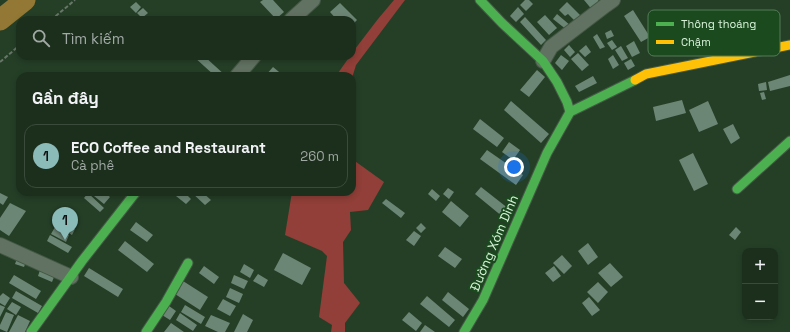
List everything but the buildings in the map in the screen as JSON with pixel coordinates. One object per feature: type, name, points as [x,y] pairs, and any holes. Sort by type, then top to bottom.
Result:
[{"type":"street","points":[[295,16],[313,0]]},
{"type":"street","points":[[480,0],[502,23],[543,61],[557,82],[567,102],[570,112],[646,74],[735,56]]},
{"type":"street","points":[[543,61],[551,47],[613,0]]},
{"type":"street","points":[[780,47],[790,45]]},
{"type":"street","points":[[241,72],[251,60]]},
{"type":"street","name":"Đường Xóm Dinh","points":[[464,332],[483,300],[547,153],[570,112]]},
{"type":"street","points":[[737,189],[790,141]]},
{"type":"street","points":[[31,332],[107,228],[133,196]]},
{"type":"street","points":[[0,245],[71,277]]},
{"type":"street","points":[[146,332],[166,302],[188,263]]},
{"type":"path","points":[[56,16],[75,0]]},
{"type":"path","points":[[0,62],[16,48]]},
{"type":"shaded area","points":[[394,0],[405,0],[356,65],[354,72],[339,72],[347,60],[356,60],[356,48]]},
{"type":"shaded area","points":[[356,162],[384,182],[368,210],[350,212],[351,230],[343,242],[344,283],[360,303],[345,323],[345,332],[331,332],[332,325],[319,317],[327,256],[322,251],[285,235],[291,196],[356,196]]},
{"type":"waterway","points":[[0,20],[25,0]]},
{"type":"traffic: fast","points":[[480,0],[502,23],[543,61],[557,82],[567,102],[570,112]]},
{"type":"traffic: fast","points":[[464,332],[483,300],[547,153],[570,112],[635,80]]},
{"type":"traffic: fast","points":[[737,189],[790,141]]},
{"type":"traffic: fast","points":[[31,332],[82,261],[133,196]]},
{"type":"traffic: fast","points":[[146,332],[166,302],[188,263]]},
{"type":"traffic: slow","points":[[780,47],[790,45]]},
{"type":"traffic: slow","points":[[635,80],[646,74],[735,56]]},
{"type":"place","name":"ECO Coffee and Restaurant","points":[[65,240]]}]
